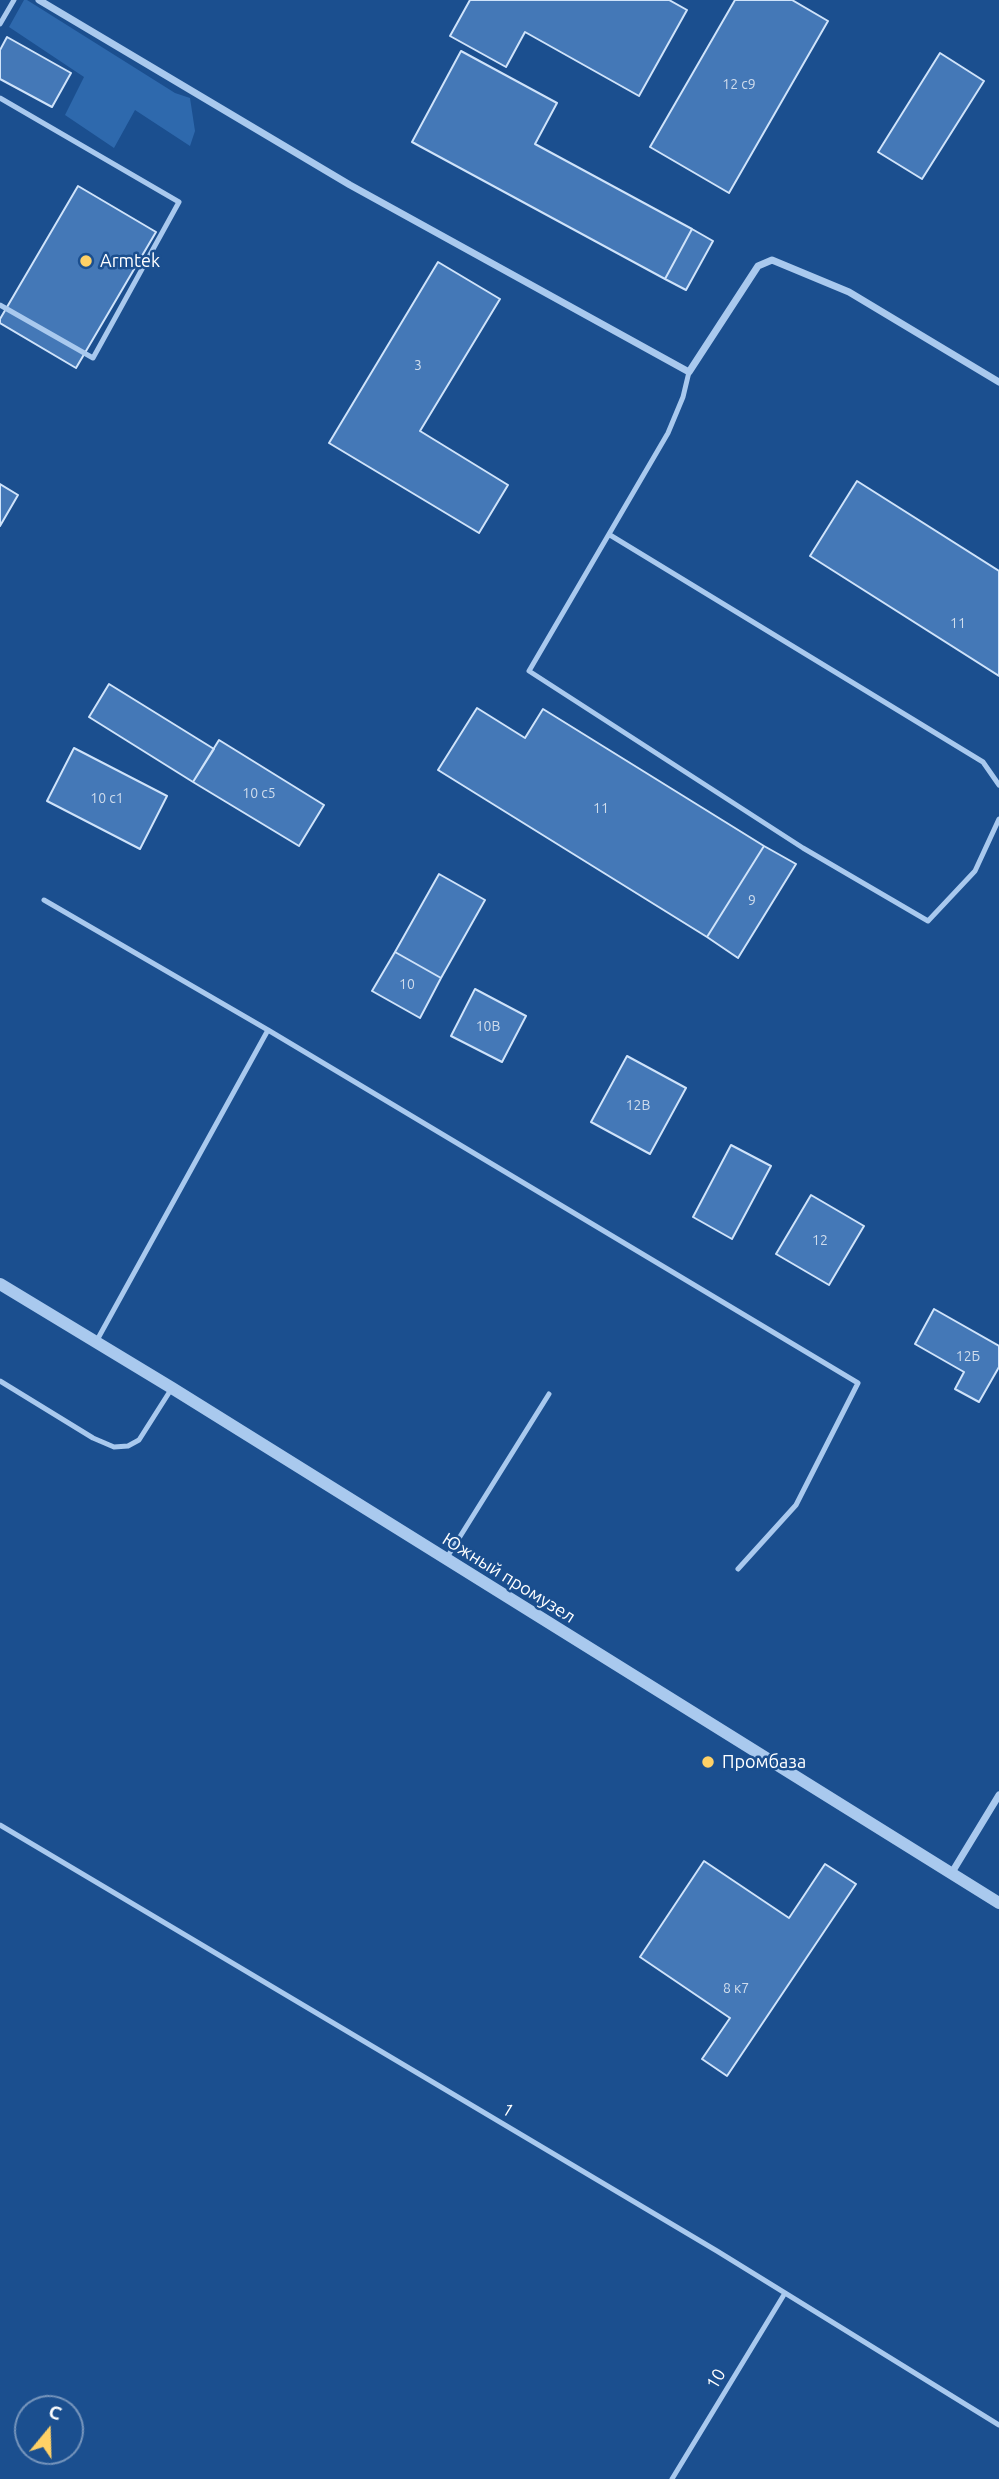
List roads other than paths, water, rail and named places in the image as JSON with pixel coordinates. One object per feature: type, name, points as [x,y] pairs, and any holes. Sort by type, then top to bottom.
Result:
[{"type":"street","points":[[39,0],[350,185],[689,372],[758,267],[772,260],[849,292],[999,382]]},
{"type":"street","name":"Южный промузел","points":[[0,1284],[172,1388],[999,1903]]},
{"type":"street","points":[[951,1874],[999,1795]]},
{"type":"lane","points":[[0,24],[14,0]]},
{"type":"lane","points":[[0,98],[178,202],[93,358],[0,305]]},
{"type":"lane","points":[[689,372],[683,397],[668,433],[529,671],[803,848],[928,921],[975,872],[999,819]]},
{"type":"lane","points":[[610,535],[983,762],[999,785]]},
{"type":"lane","points":[[44,900],[268,1030],[858,1382],[796,1505],[738,1569]]},
{"type":"lane","points":[[96,1342],[268,1030]]},
{"type":"lane","points":[[0,1381],[93,1438],[114,1447],[128,1446],[139,1440],[172,1388]]},
{"type":"lane","points":[[446,1559],[549,1394]]},
{"type":"lane","name":"1","points":[[0,1825],[785,2293],[999,2425]]},
{"type":"lane","name":"10","points":[[672,2479],[785,2293]]},
{"type":"place","name":"Armtek","points":[[86,261]]},
{"type":"place","name":"Промбаза","points":[[708,1762]]}]
